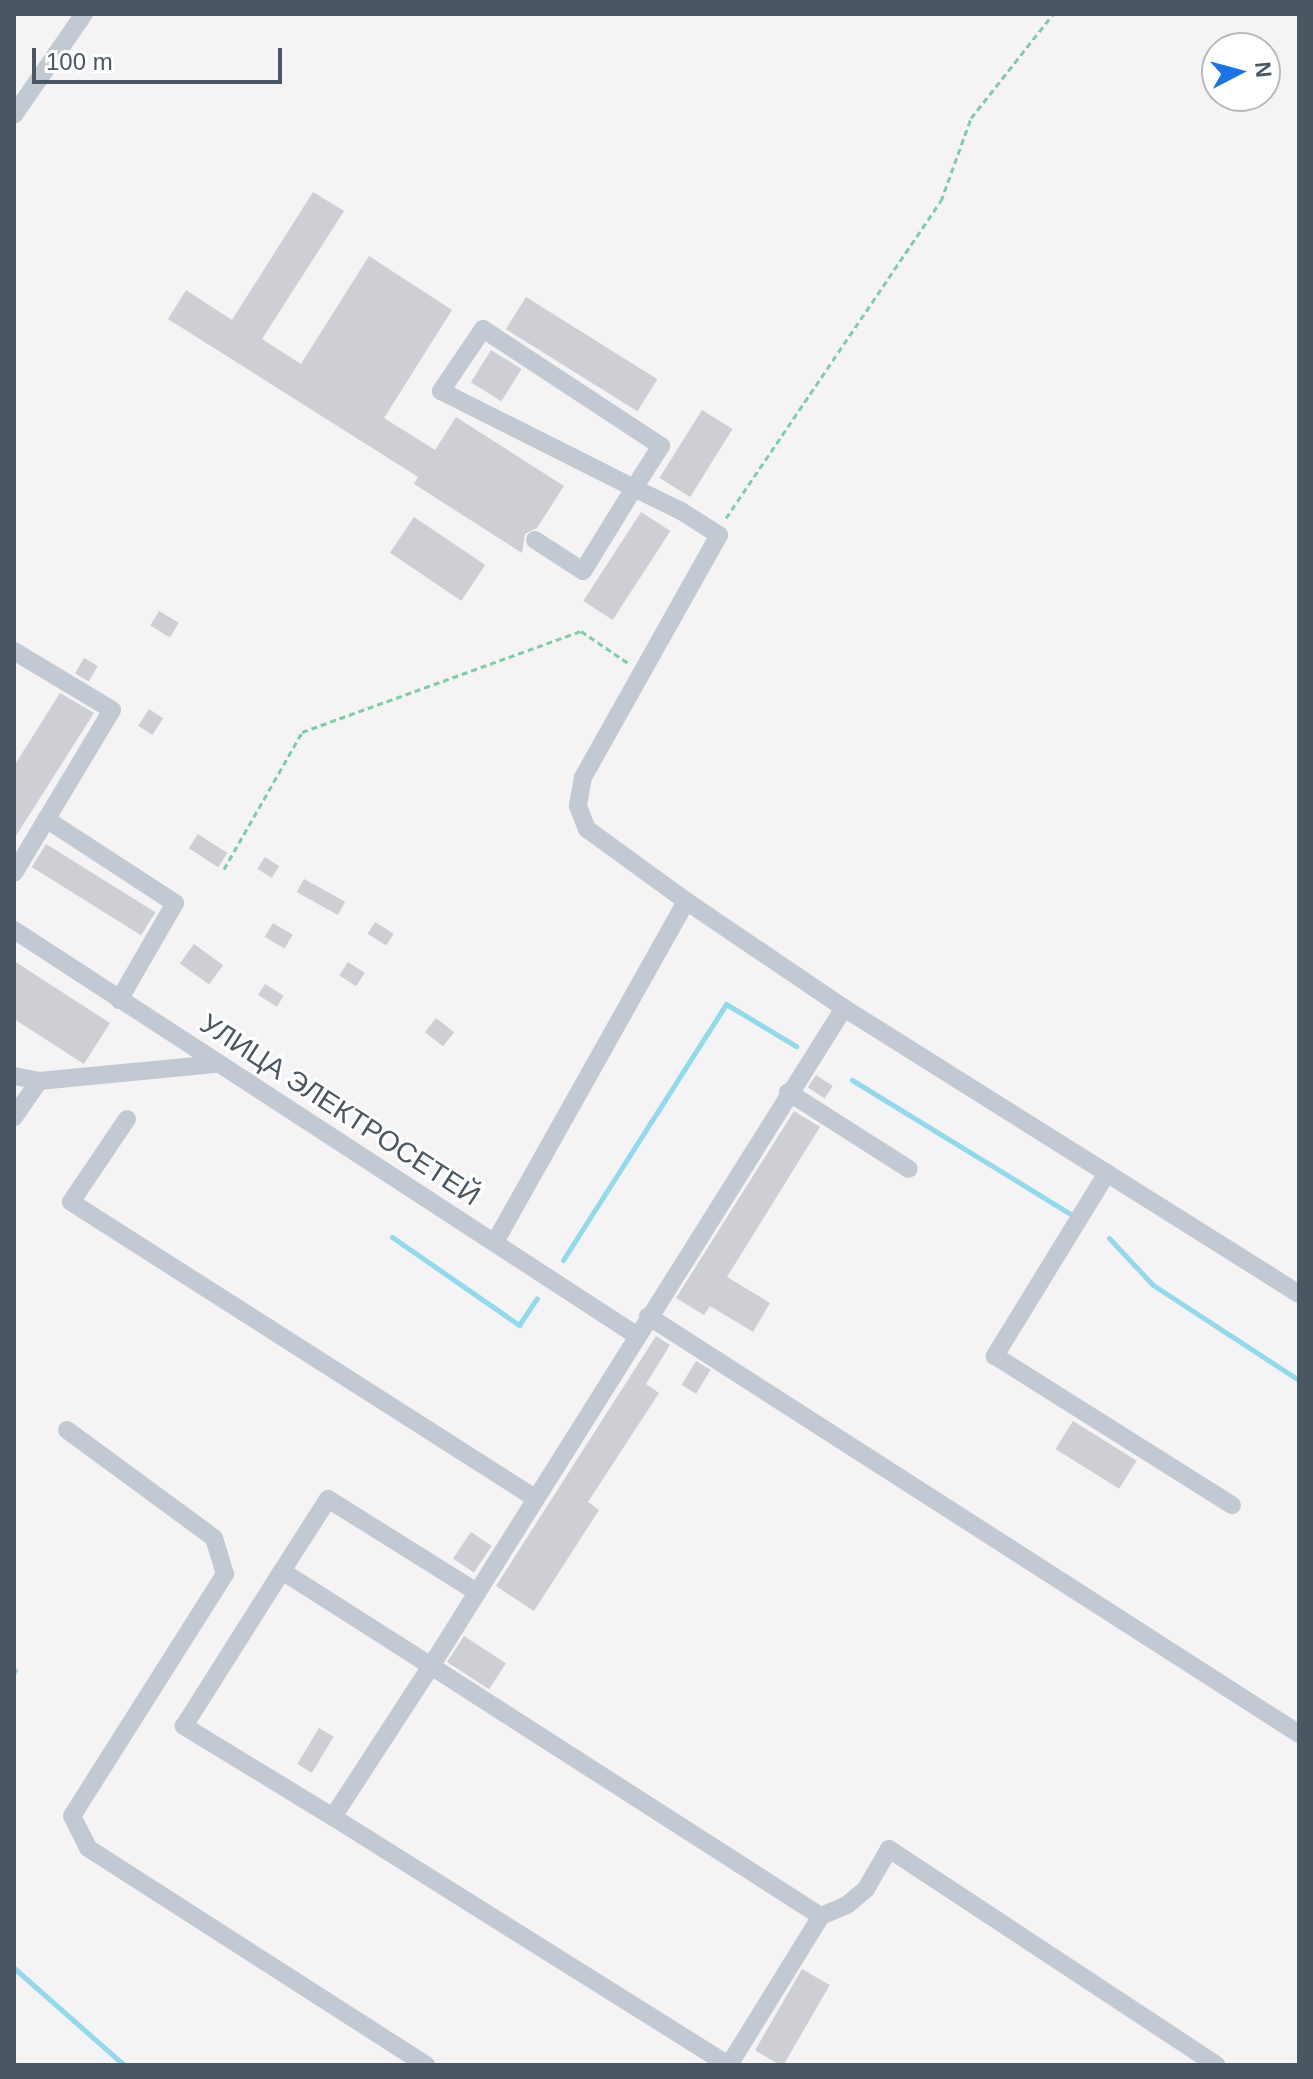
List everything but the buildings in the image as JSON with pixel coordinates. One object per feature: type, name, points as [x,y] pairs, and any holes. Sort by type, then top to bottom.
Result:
[{"type":"street","points":[[14,115],[84,14]]},
{"type":"street","points":[[535,540],[583,571],[634,488],[661,446],[483,329],[441,391],[634,488],[719,535],[583,777],[578,806],[587,829],[686,901],[844,1008],[1299,1294]]},
{"type":"street","points":[[14,651],[112,710],[14,873]]},
{"type":"street","points":[[46,819],[175,903],[119,1000]]},
{"type":"street","points":[[495,1242],[686,901]]},
{"type":"street","name":"УЛИЦА ЭЛЕКТРОСЕТЕЙ","points":[[14,930],[214,1064],[636,1335]]},
{"type":"street","points":[[333,1817],[431,1666],[788,1092],[844,1008]]},
{"type":"street","points":[[14,1076],[39,1081],[214,1064]]},
{"type":"street","points":[[14,1117],[39,1081]]},
{"type":"street","points":[[788,1092],[909,1169]]},
{"type":"street","points":[[127,1119],[71,1202],[535,1498]]},
{"type":"street","points":[[1107,1173],[995,1356],[1232,1505]]},
{"type":"street","points":[[648,1316],[1299,1734]]},
{"type":"street","points":[[67,1430],[214,1538],[225,1574],[72,1816],[88,1848],[426,2065]]},
{"type":"street","points":[[477,1592],[328,1499],[184,1726],[729,2065],[821,1916],[847,1905],[866,1889],[889,1849],[1216,2065]]},
{"type":"street","points":[[282,1571],[821,1916]]},
{"type":"path","points":[[719,535],[730,511],[941,201],[971,118],[1053,14]]},
{"type":"path","points":[[224,869],[302,732],[581,631],[641,672]]},
{"type":"waterway","points":[[563,1260],[726,1004],[796,1046]]},
{"type":"waterway","points":[[852,1080],[1071,1214]]},
{"type":"waterway","points":[[392,1237],[519,1325],[537,1298]]},
{"type":"waterway","points":[[1109,1238],[1153,1285],[1299,1380]]},
{"type":"waterway","points":[[14,1968],[124,2065]]}]
